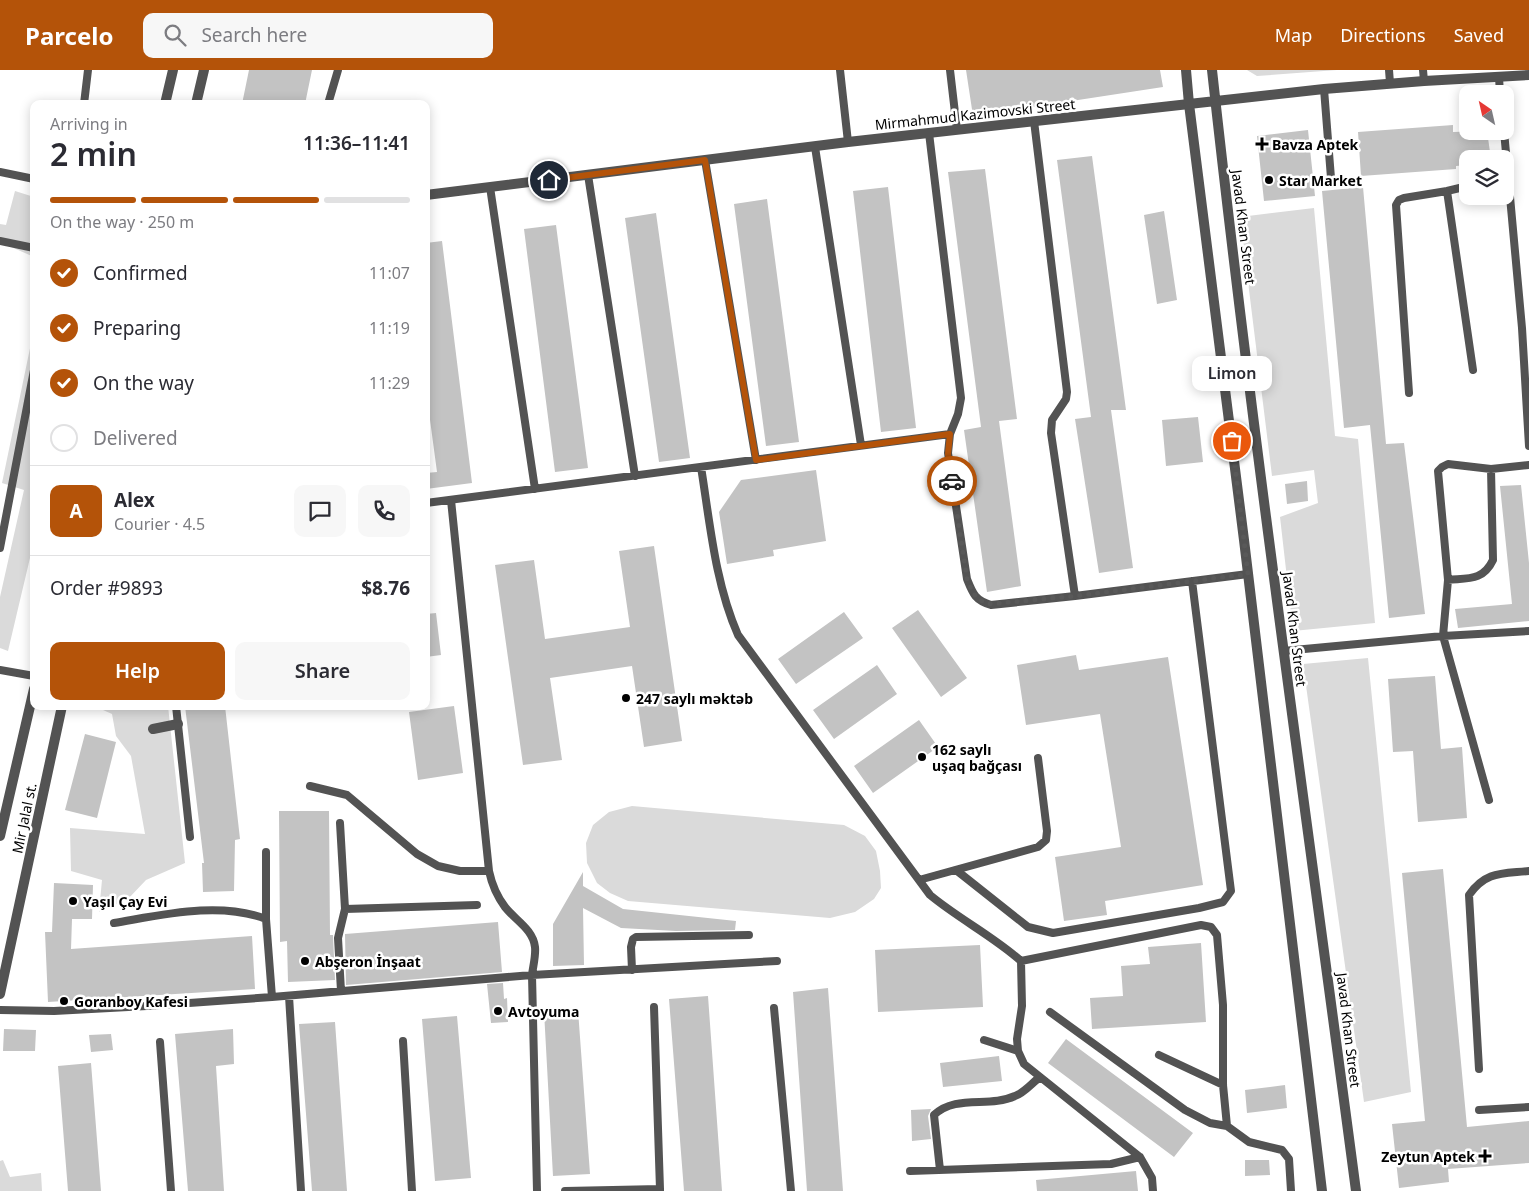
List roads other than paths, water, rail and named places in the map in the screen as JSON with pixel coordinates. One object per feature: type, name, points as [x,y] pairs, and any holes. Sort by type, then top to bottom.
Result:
[{"type":"street","points":[[166,100],[173,70]]},
{"type":"street","points":[[197,100],[204,70]]},
{"type":"street","points":[[1186,70],[1322,1191]]},
{"type":"street","name":"Javad Khan Street","points":[[1212,70],[1283,651],[1356,1191]]},
{"type":"street","name":"Mirmahmud Kazimovski Street","points":[[430,194],[848,142],[1215,100],[1390,83],[1424,75],[1500,77],[1529,75]]},
{"type":"street","points":[[0,836],[30,706]]},
{"type":"street","name":"Mir Jalal st.","points":[[0,994],[61,710]]},
{"type":"street","points":[[153,730],[178,724]]},
{"type":"lane","points":[[84,100],[88,70]]},
{"type":"lane","points":[[329,100],[338,70]]},
{"type":"lane","points":[[840,70],[848,142]]},
{"type":"lane","points":[[950,70],[956,130]]},
{"type":"lane","points":[[1389,70],[1390,83]]},
{"type":"lane","points":[[1500,77],[1500,85]]},
{"type":"lane","points":[[1324,89],[1331,178]]},
{"type":"lane","points":[[1034,122],[1067,392],[1066,399],[1052,420],[1051,433],[1075,596]]},
{"type":"lane","points":[[929,133],[961,398],[958,414],[950,434],[948,454],[967,579],[972,593],[980,601],[991,604],[1075,596],[1248,574]]},
{"type":"lane","points":[[815,146],[861,445]]},
{"type":"lane","points":[[705,160],[756,460]]},
{"type":"lane","points":[[0,172],[30,178]]},
{"type":"lane","points":[[588,175],[636,476]]},
{"type":"lane","points":[[490,187],[536,489]]},
{"type":"lane","points":[[1409,393],[1396,205],[1399,200],[1404,198],[1459,188]]},
{"type":"lane","points":[[1447,191],[1473,370]]},
{"type":"lane","points":[[1510,205],[1522,328],[1529,446]]},
{"type":"lane","points":[[0,242],[30,247]]},
{"type":"lane","points":[[0,548],[30,391]]},
{"type":"lane","points":[[430,503],[950,434]]},
{"type":"lane","points":[[1488,800],[1443,636],[1448,580],[1438,471],[1448,464],[1492,470],[1529,465]]},
{"type":"lane","points":[[701,467],[713,541],[728,611],[738,635],[930,895],[1021,960],[1022,1006],[1017,1039],[1018,1051],[1024,1064],[1140,1157],[1152,1178],[1153,1191]]},
{"type":"lane","points":[[1448,580],[1478,577],[1488,570],[1493,560],[1492,470]]},
{"type":"lane","points":[[451,500],[489,871],[493,890],[506,908],[530,933],[535,946],[532,975],[537,1191]]},
{"type":"lane","points":[[956,870],[1028,927],[1053,933],[1199,908],[1223,902],[1231,891],[1192,582]]},
{"type":"lane","points":[[1283,651],[1443,636],[1529,631]]},
{"type":"lane","points":[[0,670],[30,675]]},
{"type":"lane","points":[[176,710],[190,837]]},
{"type":"lane","points":[[919,880],[1038,846],[1046,840],[1047,831],[1038,758]]},
{"type":"lane","points":[[310,786],[347,795],[417,854],[438,866],[460,871],[489,871]]},
{"type":"lane","points":[[340,823],[345,908],[338,938],[340,991]]},
{"type":"lane","points":[[266,852],[266,919],[272,997]]},
{"type":"lane","points":[[1479,1069],[1469,895],[1477,883],[1484,879],[1499,874],[1529,871]]},
{"type":"lane","points":[[345,908],[477,906]]},
{"type":"lane","points":[[114,923],[179,912],[215,910],[256,915],[266,919]]},
{"type":"lane","points":[[1021,960],[1201,925],[1211,927],[1218,935],[1223,1005],[1223,1085],[1227,1126]]},
{"type":"lane","points":[[632,970],[631,947],[633,939],[636,937],[749,935]]},
{"type":"lane","points":[[0,1010],[54,1011],[289,996],[532,975],[777,961]]},
{"type":"lane","points":[[289,996],[301,1191]]},
{"type":"lane","points":[[565,1191],[660,1190],[654,1007]]},
{"type":"lane","points":[[774,1008],[791,1191]]},
{"type":"lane","points":[[1050,1012],[1185,1110],[1210,1123],[1227,1126],[1249,1142],[1282,1150],[1289,1160],[1291,1191]]},
{"type":"lane","points":[[984,1040],[1018,1051]]},
{"type":"lane","points":[[403,1041],[412,1191]]},
{"type":"lane","points":[[160,1042],[171,1191]]},
{"type":"lane","points":[[1159,1055],[1223,1085]]},
{"type":"lane","points":[[940,1170],[934,1115],[941,1108],[952,1104],[999,1101],[1017,1096],[1040,1077]]},
{"type":"lane","points":[[1479,1110],[1529,1107]]},
{"type":"lane","points":[[910,1171],[1111,1164],[1140,1157]]},
{"type":"place","name":"Bavza Aptek","points":[[1262,144]]},
{"type":"place","name":"Star Market","points":[[1269,180]]},
{"type":"place","name":"Limon","points":[[1232,441]]},
{"type":"place","name":"247 saylı məktəb","points":[[626,698]]},
{"type":"place","name":"162 saylı uşaq bağçası","points":[[922,757]]},
{"type":"place","name":"Yaşıl Çay Evi","points":[[73,901]]},
{"type":"place","name":"Abşeron İnşaat","points":[[305,961]]},
{"type":"place","name":"Goranboy Kafesi","points":[[64,1001]]},
{"type":"place","name":"Avtoyuma","points":[[498,1011]]},
{"type":"place","name":"Zeytun Aptek","points":[[1485,1156]]}]
